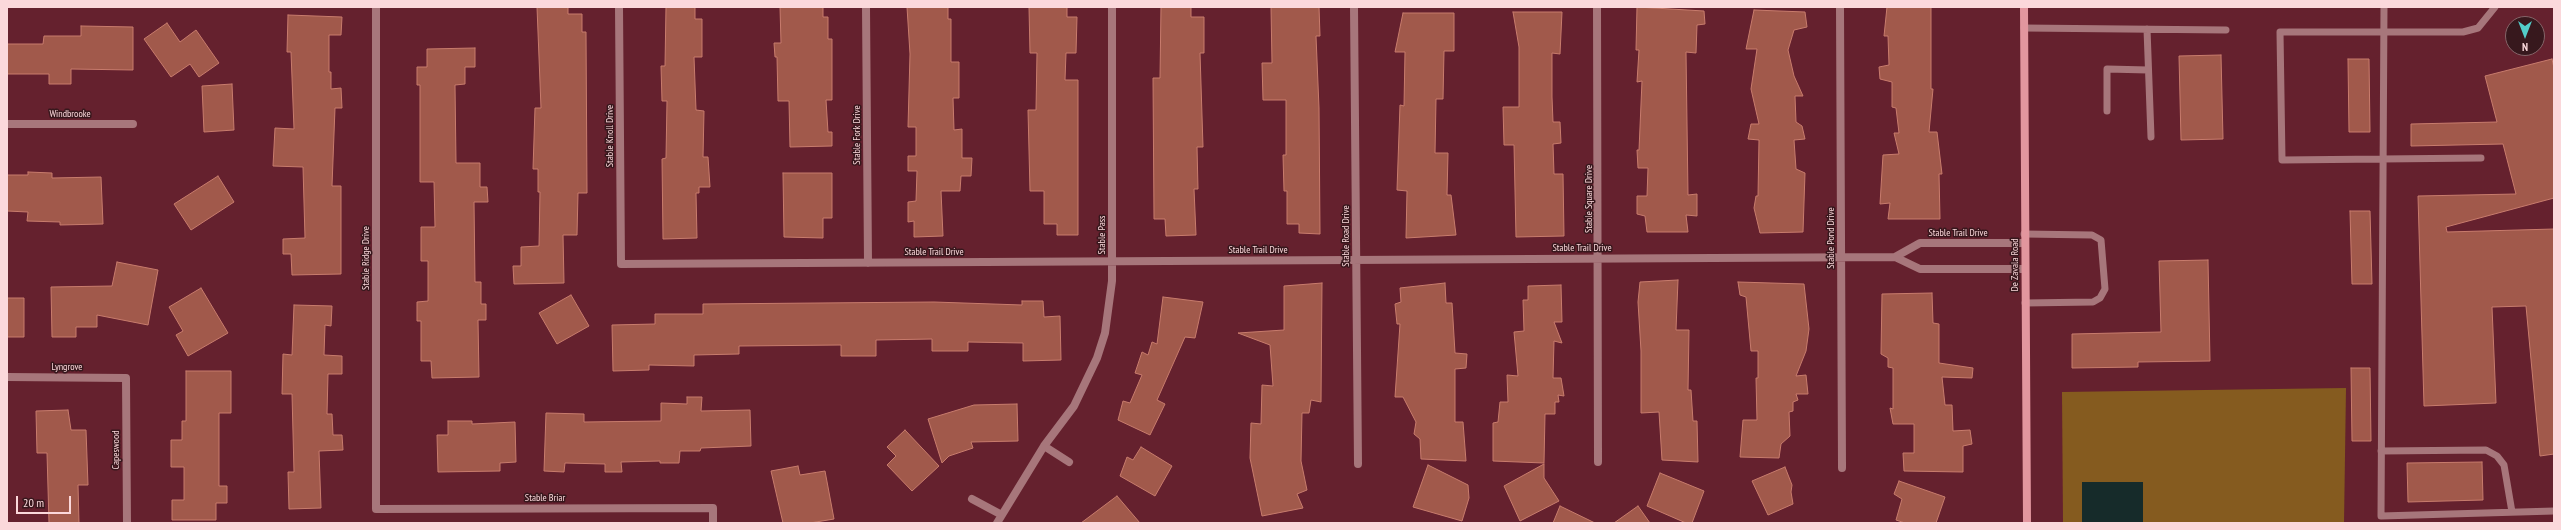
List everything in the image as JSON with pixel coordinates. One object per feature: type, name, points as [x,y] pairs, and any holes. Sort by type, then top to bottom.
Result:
[{"type":"main road","name":"De Zavala Road","points":[[2024,7],[2024,244],[2027,523]]},
{"type":"street","name":"Stable Ridge Drive","points":[[376,7],[376,509]]},
{"type":"street","name":"Stable Knoll Drive","points":[[619,7],[621,264]]},
{"type":"street","name":"Stable Fork Drive","points":[[866,7],[868,263]]},
{"type":"street","name":"Stable Pass","points":[[996,523],[1000,514],[1044,446],[1074,406],[1097,358],[1110,308],[1112,261],[1112,7]]},
{"type":"street","name":"Stable Road Drive","points":[[1354,7],[1358,464]]},
{"type":"street","name":"Stable Square Drive","points":[[1598,7],[1598,462]]},
{"type":"street","name":"Stable Pond Drive","points":[[1840,7],[1842,468]]},
{"type":"street","name":"Windbrooke","points":[[7,124],[133,124]]},
{"type":"street","name":"Stable Trail Drive","points":[[1895,257],[1920,243],[2024,244]]},
{"type":"street","name":"Stable Trail Drive","points":[[621,264],[1895,257],[1920,269],[2025,269]]},
{"type":"street","name":"Lyngrove","points":[[7,377],[126,378]]},
{"type":"street","name":"Capeswood","points":[[126,378],[127,523]]},
{"type":"street","points":[[1044,446],[1069,462]]},
{"type":"street","points":[[972,500],[1000,514]]},
{"type":"street","name":"Stable Briar","points":[[376,509],[713,508],[713,523]]},
{"type":"lane","points":[[2384,7],[2381,516],[2554,511]]},
{"type":"lane","points":[[2481,158],[2282,160],[2280,32],[2472,30],[2478,28],[2495,7]]},
{"type":"lane","points":[[2024,28],[2226,30]]},
{"type":"lane","points":[[2147,29],[2151,137]]},
{"type":"lane","points":[[2107,111],[2107,69],[2148,70]]},
{"type":"lane","points":[[2024,234],[2092,235],[2101,240],[2105,289],[2100,298],[2093,302],[2025,303]]},
{"type":"lane","points":[[2381,451],[2486,450],[2498,456],[2504,465],[2512,512]]},
{"type":"shaded area","points":[[2346,388],[2344,523],[2063,523],[2062,392]]},
{"type":"water","points":[[2082,482],[2143,482],[2143,523],[2082,523]]},
{"type":"building","points":[[537,7],[568,7],[568,14],[582,14],[582,32],[586,32],[587,193],[578,193],[577,235],[563,235],[564,283],[514,284],[513,266],[521,266],[521,247],[539,246],[540,192],[538,192],[538,169],[533,169],[535,108],[541,108]]},
{"type":"building","points":[[666,7],[695,7],[695,19],[702,19],[702,57],[694,57],[696,110],[704,111],[703,157],[708,157],[710,187],[699,187],[699,193],[696,193],[697,238],[663,239],[662,159],[666,158],[667,101],[662,101],[661,66],[665,66]]},
{"type":"building","points":[[780,7],[823,7],[823,17],[828,17],[828,39],[832,39],[832,100],[826,100],[828,132],[832,132],[832,146],[790,147],[789,101],[778,101],[777,57],[775,57],[774,43],[781,43]]},
{"type":"building","points":[[907,7],[948,7],[948,19],[951,19],[951,62],[959,62],[959,98],[953,98],[954,130],[962,129],[962,158],[972,158],[971,176],[961,176],[960,191],[941,191],[943,236],[914,237],[914,221],[908,222],[908,202],[916,201],[917,171],[908,171],[908,156],[916,156],[916,127],[908,127],[910,54]]},
{"type":"building","points":[[1029,7],[1067,7],[1067,17],[1077,17],[1076,53],[1066,53],[1065,80],[1078,80],[1078,235],[1057,235],[1057,224],[1044,224],[1044,191],[1030,191],[1028,110],[1036,110],[1037,53],[1030,53]]},
{"type":"building","points":[[1161,7],[1191,7],[1191,17],[1204,17],[1204,53],[1200,53],[1203,147],[1197,147],[1198,189],[1194,189],[1196,235],[1166,236],[1165,219],[1154,219],[1153,78],[1160,78]]},
{"type":"building","points":[[1271,7],[1319,7],[1320,36],[1316,36],[1319,108],[1320,234],[1299,233],[1299,224],[1287,224],[1287,191],[1284,191],[1283,155],[1286,155],[1286,100],[1263,100],[1262,63],[1272,63]]},
{"type":"building","points":[[1637,7],[1704,11],[1705,24],[1697,25],[1696,53],[1686,52],[1688,195],[1697,194],[1697,216],[1686,215],[1688,232],[1647,232],[1645,216],[1637,214],[1637,196],[1647,196],[1648,168],[1638,168],[1637,150],[1639,150],[1642,81],[1637,82],[1639,50],[1636,50]]},
{"type":"building","points":[[1887,7],[1931,7],[1931,89],[1933,89],[1929,132],[1937,132],[1942,174],[1939,174],[1940,219],[1888,219],[1890,203],[1880,204],[1883,155],[1899,154],[1894,133],[1899,133],[1896,108],[1892,107],[1892,82],[1880,79],[1879,67],[1889,65],[1888,36],[1884,36]]},
{"type":"building","points":[[1754,10],[1805,12],[1807,27],[1794,30],[1788,50],[1794,76],[1803,96],[1795,96],[1796,122],[1802,126],[1805,139],[1794,140],[1796,169],[1805,173],[1803,232],[1760,233],[1754,208],[1756,196],[1758,196],[1759,140],[1748,139],[1751,124],[1759,124],[1751,89],[1757,49],[1746,49]]},
{"type":"building","points":[[1513,12],[1562,12],[1560,54],[1552,53],[1552,97],[1553,122],[1560,122],[1561,143],[1553,144],[1554,174],[1563,174],[1564,236],[1516,237],[1514,145],[1504,145],[1503,107],[1519,107],[1519,47]]},
{"type":"building","points":[[1403,13],[1454,13],[1454,51],[1444,51],[1443,99],[1436,99],[1435,153],[1448,153],[1447,195],[1451,195],[1456,235],[1406,238],[1407,191],[1397,190],[1400,105],[1404,106],[1405,52],[1395,52]]},
{"type":"building","points":[[288,15],[342,17],[341,35],[329,35],[329,72],[331,72],[331,89],[341,88],[342,108],[335,108],[332,186],[341,186],[341,274],[292,275],[291,254],[283,254],[283,239],[305,238],[303,167],[273,166],[275,128],[294,129],[291,52],[287,52]]},
{"type":"building","points":[[167,23],[180,42],[196,30],[219,63],[199,77],[190,64],[171,77],[144,39]]},
{"type":"building","points":[[81,26],[133,27],[133,70],[71,69],[71,84],[49,84],[49,74],[7,74],[7,44],[43,44],[44,36],[81,36]]},
{"type":"building","points":[[475,48],[475,67],[465,67],[465,84],[455,85],[456,163],[480,163],[480,187],[487,187],[488,202],[474,202],[475,282],[481,282],[481,304],[486,304],[486,320],[478,320],[479,377],[432,378],[431,361],[421,361],[421,321],[417,321],[417,302],[428,301],[428,261],[421,261],[421,227],[435,227],[434,182],[420,182],[420,85],[417,85],[417,67],[427,67],[427,49]]},
{"type":"building","points":[[2221,55],[2223,139],[2181,140],[2179,56]]},
{"type":"building","points":[[2348,59],[2369,59],[2370,132],[2349,132]]},
{"type":"building","points":[[2552,59],[2554,68],[2554,198],[2446,227],[2447,232],[2554,229],[2554,454],[2540,456],[2526,306],[2492,307],[2496,403],[2424,406],[2418,196],[2516,194],[2503,144],[2411,146],[2411,124],[2497,122],[2485,76]]},
{"type":"building","points":[[232,84],[234,130],[204,132],[202,86]]},
{"type":"building","points":[[28,172],[52,173],[52,178],[101,177],[103,224],[60,225],[60,222],[27,221],[28,212],[7,211],[7,175],[28,175]]},
{"type":"building","points":[[783,173],[832,173],[832,218],[823,218],[823,238],[784,237]]},
{"type":"building","points":[[218,176],[234,202],[191,230],[174,204]]},
{"type":"building","points":[[2350,211],[2370,211],[2372,284],[2352,284]]},
{"type":"building","points":[[2208,260],[2210,361],[2138,362],[2138,367],[2072,368],[2072,334],[2161,332],[2159,261]]},
{"type":"building","points":[[117,262],[158,270],[148,325],[97,315],[97,327],[76,327],[76,337],[52,337],[51,287],[112,286]]},
{"type":"building","points":[[1678,280],[1676,330],[1689,330],[1688,390],[1691,390],[1693,421],[1697,421],[1698,462],[1662,460],[1659,412],[1641,413],[1641,351],[1638,302],[1640,282]]},
{"type":"building","points":[[1738,282],[1804,284],[1809,329],[1806,351],[1796,376],[1806,375],[1808,394],[1796,394],[1798,400],[1793,402],[1793,411],[1789,412],[1790,436],[1781,444],[1779,458],[1740,457],[1743,420],[1757,420],[1756,378],[1758,378],[1758,351],[1751,351],[1746,297],[1740,295]]},
{"type":"building","points":[[1322,283],[1321,402],[1311,400],[1309,413],[1302,413],[1301,461],[1307,490],[1297,494],[1303,508],[1262,516],[1250,458],[1251,423],[1261,424],[1262,385],[1273,386],[1270,345],[1238,333],[1284,330],[1284,286]]},
{"type":"building","points":[[1445,283],[1446,303],[1452,303],[1455,353],[1467,354],[1466,368],[1455,369],[1455,422],[1463,422],[1466,461],[1421,459],[1420,439],[1414,434],[1416,422],[1403,397],[1395,397],[1400,324],[1397,324],[1395,304],[1401,302],[1400,288]]},
{"type":"building","points":[[1561,285],[1562,322],[1554,322],[1562,343],[1554,341],[1553,378],[1561,378],[1564,396],[1558,395],[1559,402],[1555,402],[1555,414],[1545,414],[1544,463],[1493,461],[1493,423],[1498,422],[1500,402],[1508,402],[1507,375],[1518,376],[1514,332],[1524,331],[1523,300],[1528,300],[1528,286]]},
{"type":"building","points":[[201,288],[228,333],[188,356],[176,335],[183,331],[169,307]]},
{"type":"building","points":[[1932,293],[1933,323],[1939,324],[1939,363],[1973,368],[1972,378],[1942,377],[1945,405],[1952,405],[1953,431],[1970,430],[1972,444],[1963,446],[1963,472],[1904,471],[1903,453],[1914,453],[1914,424],[1893,424],[1890,408],[1893,409],[1893,368],[1888,367],[1888,358],[1881,354],[1882,294]]},
{"type":"building","points":[[571,295],[589,326],[557,344],[539,313]]},
{"type":"building","points":[[1163,297],[1203,302],[1195,338],[1185,337],[1157,400],[1165,404],[1150,435],[1118,420],[1123,401],[1130,403],[1142,375],[1135,373],[1142,352],[1148,355],[1152,342],[1157,344]]},
{"type":"building","points":[[7,298],[24,298],[24,337],[7,337]]},
{"type":"building","points":[[1022,301],[1043,301],[1044,317],[1060,316],[1061,360],[1023,361],[1023,343],[968,342],[968,351],[932,351],[932,339],[876,340],[876,356],[841,356],[841,345],[739,346],[739,354],[694,355],[694,366],[649,365],[649,370],[613,371],[612,325],[655,324],[655,314],[703,314],[703,304],[934,302],[1022,305]]},
{"type":"building","points":[[294,305],[332,306],[331,326],[325,325],[324,355],[342,356],[342,374],[328,374],[327,414],[332,414],[333,435],[342,435],[343,450],[319,451],[321,508],[289,509],[288,472],[294,472],[292,394],[282,394],[283,354],[292,355]]},
{"type":"building","points":[[2351,368],[2370,368],[2371,441],[2352,441]]},
{"type":"building","points":[[186,371],[231,371],[231,413],[219,413],[219,486],[227,486],[227,503],[216,503],[216,520],[172,520],[172,500],[184,500],[184,467],[171,467],[171,440],[182,440],[182,421],[186,421]]},
{"type":"building","points":[[687,397],[702,397],[701,411],[750,410],[751,446],[701,448],[700,451],[680,451],[679,463],[660,463],[660,461],[621,462],[622,472],[605,472],[605,464],[565,463],[564,472],[544,471],[546,413],[584,414],[584,422],[661,421],[661,403],[687,404]]},
{"type":"building","points":[[1017,404],[1018,441],[971,442],[973,448],[949,456],[942,463],[928,419],[974,405]]},
{"type":"building","points":[[68,410],[71,430],[86,430],[88,485],[78,485],[79,523],[49,523],[47,453],[37,453],[36,411]]},
{"type":"building","points":[[448,421],[472,421],[472,424],[515,422],[516,462],[500,463],[500,471],[438,472],[437,435],[448,435]]},
{"type":"building","points":[[905,430],[939,466],[912,491],[887,465],[896,456],[887,447]]},
{"type":"building","points":[[1141,447],[1172,466],[1155,496],[1120,476],[1127,457],[1133,460]]},
{"type":"building","points":[[2482,462],[2483,500],[2408,502],[2407,463]]},
{"type":"building","points":[[1544,464],[1544,478],[1559,501],[1520,521],[1504,486]]},
{"type":"building","points":[[1428,465],[1468,485],[1469,498],[1462,521],[1413,507]]},
{"type":"building","points":[[798,466],[800,475],[825,471],[834,519],[810,523],[783,523],[771,471]]},
{"type":"building","points":[[1785,467],[1792,485],[1791,492],[1793,504],[1768,515],[1752,481]]},
{"type":"building","points":[[1660,473],[1704,491],[1692,523],[1686,523],[1647,506]]},
{"type":"building","points":[[1899,481],[1945,497],[1936,523],[1905,523],[1896,520],[1902,499],[1894,494]]},
{"type":"building","points":[[1117,496],[1140,523],[1081,523]]},
{"type":"building","points":[[1560,506],[1595,523],[1553,523]]},
{"type":"building","points":[[1638,506],[1650,523],[1614,523]]}]
